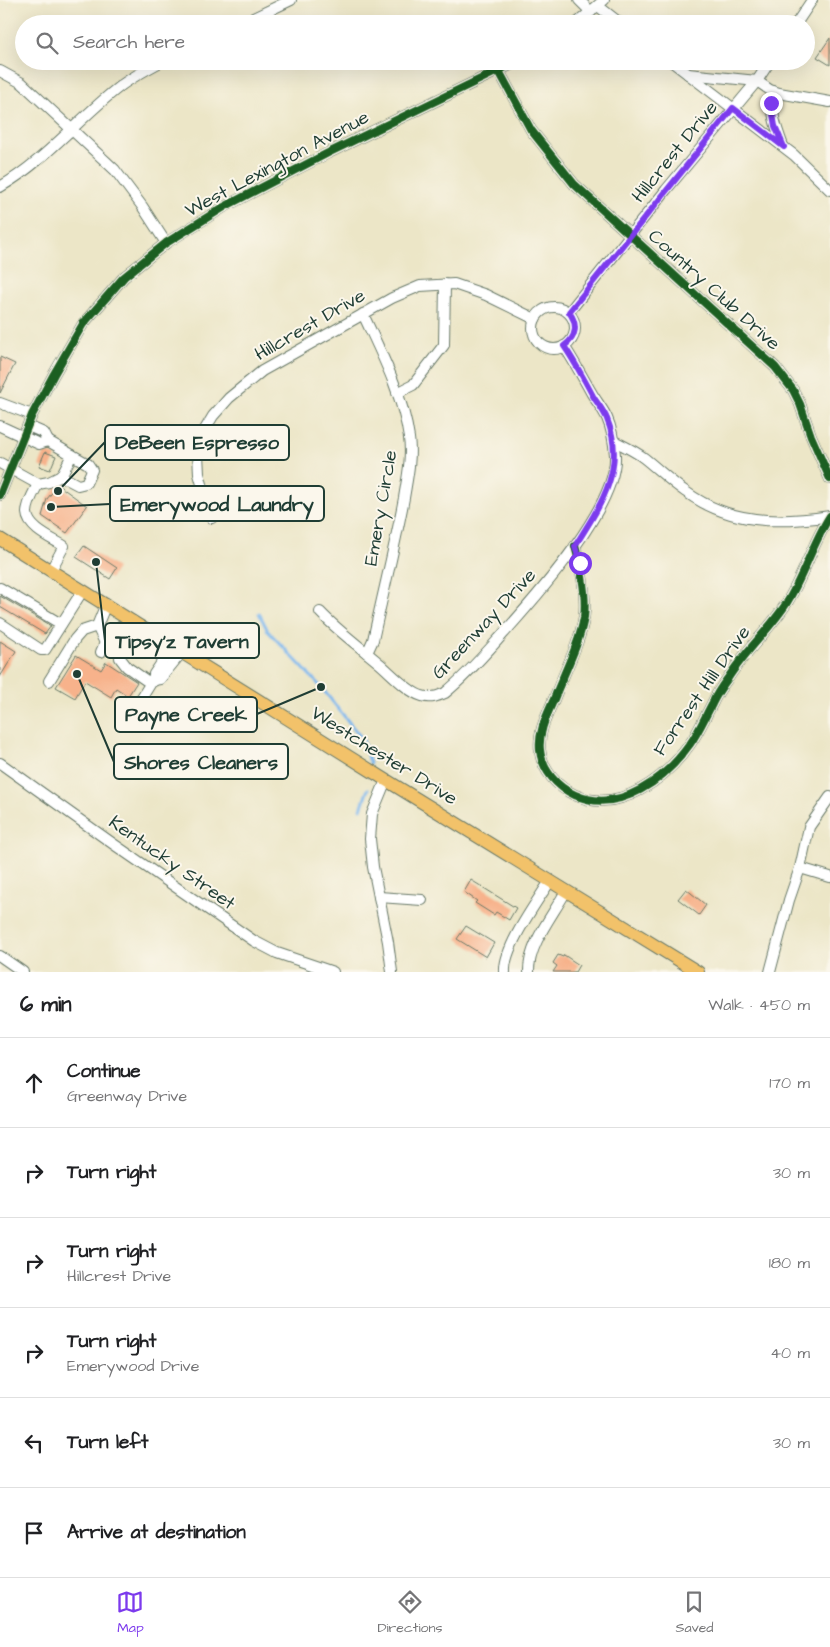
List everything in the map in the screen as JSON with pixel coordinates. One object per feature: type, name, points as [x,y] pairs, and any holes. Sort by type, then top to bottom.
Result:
[{"type":"main road","name":"Westchester Drive","points":[[0,539],[698,972]]},
{"type":"street","points":[[260,15],[291,0]]},
{"type":"street","points":[[579,0],[597,6],[609,15]]},
{"type":"street","points":[[802,15],[812,0]]},
{"type":"street","points":[[586,15],[597,6]]},
{"type":"street","points":[[0,187],[26,169],[120,87],[147,70]]},
{"type":"street","points":[[682,70],[784,147],[830,190]]},
{"type":"street","name":"Hillcrest Drive","points":[[569,312],[764,70]]},
{"type":"street","points":[[0,71],[22,83],[115,170],[142,206],[166,243]]},
{"type":"street","name":"Country Club Drive","points":[[499,71],[531,130],[556,164],[574,184],[784,377],[800,404],[811,436],[830,478]]},
{"type":"street","name":"West Lexington Avenue","points":[[0,496],[32,415],[54,374],[83,324],[124,277],[166,243],[224,207],[328,153],[499,71]]},
{"type":"street","points":[[687,74],[756,81],[773,91],[830,102]]},
{"type":"street","points":[[773,91],[772,114],[784,147]]},
{"type":"street","points":[[397,393],[413,385],[444,346],[444,284]]},
{"type":"street","name":"Hillcrest Drive","points":[[212,518],[198,474],[198,454],[204,431],[213,416],[229,398],[262,371],[392,298],[420,286],[454,284],[486,294],[535,319]]},
{"type":"street","points":[[550,307],[563,308],[569,312],[575,324],[573,337],[564,346],[550,348],[543,345],[534,334],[533,326],[535,319],[544,309],[550,307]]},
{"type":"street","name":"Emery Circle","points":[[363,314],[397,393],[409,439],[409,466],[401,515],[373,640],[367,653]]},
{"type":"street","name":"Greenway Drive","points":[[320,612],[334,627],[416,694],[429,698],[445,693],[486,653],[534,600],[575,546],[595,514],[613,474],[615,458],[614,441],[607,418],[564,346]]},
{"type":"street","points":[[0,403],[32,415]]},
{"type":"street","points":[[0,426],[23,438],[40,444],[48,441]]},
{"type":"street","points":[[28,426],[44,433],[48,441],[88,464],[92,470],[86,483],[78,485],[62,476]]},
{"type":"street","points":[[614,441],[642,456],[686,492],[722,511],[754,520],[774,521],[806,520],[830,516]]},
{"type":"street","points":[[0,463],[38,484],[49,482],[62,476],[72,455]]},
{"type":"street","points":[[38,484],[29,503],[27,514],[29,519],[38,530],[64,546],[51,570]]},
{"type":"street","name":"Forrest Hill Drive","points":[[575,546],[580,563],[584,595],[584,617],[544,724],[540,739],[541,759],[555,781],[566,790],[590,800],[614,800],[650,784],[674,763],[690,744],[712,702],[739,662],[787,603],[830,516]]},
{"type":"street","points":[[0,588],[61,624]]},
{"type":"street","points":[[0,623],[41,650],[45,650],[82,590]]},
{"type":"street","points":[[101,652],[105,643],[98,626],[106,604]]},
{"type":"street","points":[[133,621],[120,647],[120,658],[127,667],[147,681],[160,679],[177,649]]},
{"type":"street","points":[[50,681],[75,639],[82,631],[98,626]]},
{"type":"street","points":[[131,715],[153,681]]},
{"type":"street","name":"Kentucky Street","points":[[0,763],[254,941],[277,954],[333,972]]},
{"type":"street","points":[[386,780],[372,814],[370,839],[373,867],[392,972]]},
{"type":"street","points":[[770,972],[789,900],[800,868],[809,827],[830,797]]},
{"type":"street","points":[[800,868],[830,877]]},
{"type":"street","points":[[505,972],[512,944],[550,881]]},
{"type":"street","points":[[529,972],[529,963],[533,950],[566,891]]},
{"type":"street","points":[[379,897],[422,900]]},
{"type":"street","points":[[0,956],[23,972]]},
{"type":"building","points":[[830,38],[830,65],[817,57]]},
{"type":"building","points":[[0,357],[15,364],[0,393]]},
{"type":"building","points":[[45,452],[56,456],[50,470],[39,466]]},
{"type":"building","points":[[58,485],[87,506],[67,533],[42,516],[47,499]]},
{"type":"building","points":[[84,546],[117,568],[110,579],[76,557]]},
{"type":"building","points":[[0,596],[51,626],[45,634],[0,607]]},
{"type":"building","points":[[0,641],[16,651],[0,677]]},
{"type":"building","points":[[76,655],[101,670],[106,662],[137,682],[128,696],[116,688],[111,697],[85,681],[75,698],[56,687]]},
{"type":"building","points":[[471,880],[516,908],[509,920],[496,912],[494,915],[475,903],[477,901],[464,892]]},
{"type":"building","points":[[686,889],[706,905],[699,915],[678,899]]},
{"type":"building","points":[[466,926],[494,943],[486,957],[457,939]]},
{"type":"building","points":[[558,955],[563,957],[564,955],[579,965],[575,972],[553,972],[557,966],[553,963]]},
{"type":"waterway","points":[[259,613],[268,631],[321,687],[363,740],[370,763]]},
{"type":"waterway","points":[[361,809],[368,789]]},
{"type":"cycle path","points":[[0,495],[32,415],[54,374],[83,324],[124,277],[166,243],[224,207],[328,153],[499,70]]},
{"type":"cycle path","points":[[499,71],[531,130],[574,184],[775,367],[793,390],[800,404],[811,436],[830,479]]},
{"type":"cycle path","points":[[575,546],[584,590],[584,617],[575,648],[544,724],[540,737],[540,750],[547,771],[568,792],[592,800],[609,800],[625,797],[640,790],[655,780],[680,757],[690,744],[724,684],[786,604],[830,516]]},
{"type":"place","name":"DeBeen Espresso","points":[[58,491]]},
{"type":"place","name":"Emerywood Laundry","points":[[51,507]]},
{"type":"place","name":"Tipsy'z Tavern","points":[[96,562]]},
{"type":"place","name":"Shores Cleaners","points":[[77,674]]},
{"type":"place","name":"Payne Creek","points":[[321,687]]},
{"type":"route","points":[[580,563],[575,546],[605,495],[613,474],[615,458],[614,441],[607,418],[564,346],[573,337],[575,330],[573,317],[569,312],[733,108],[784,147],[775,126],[771,103]]}]
